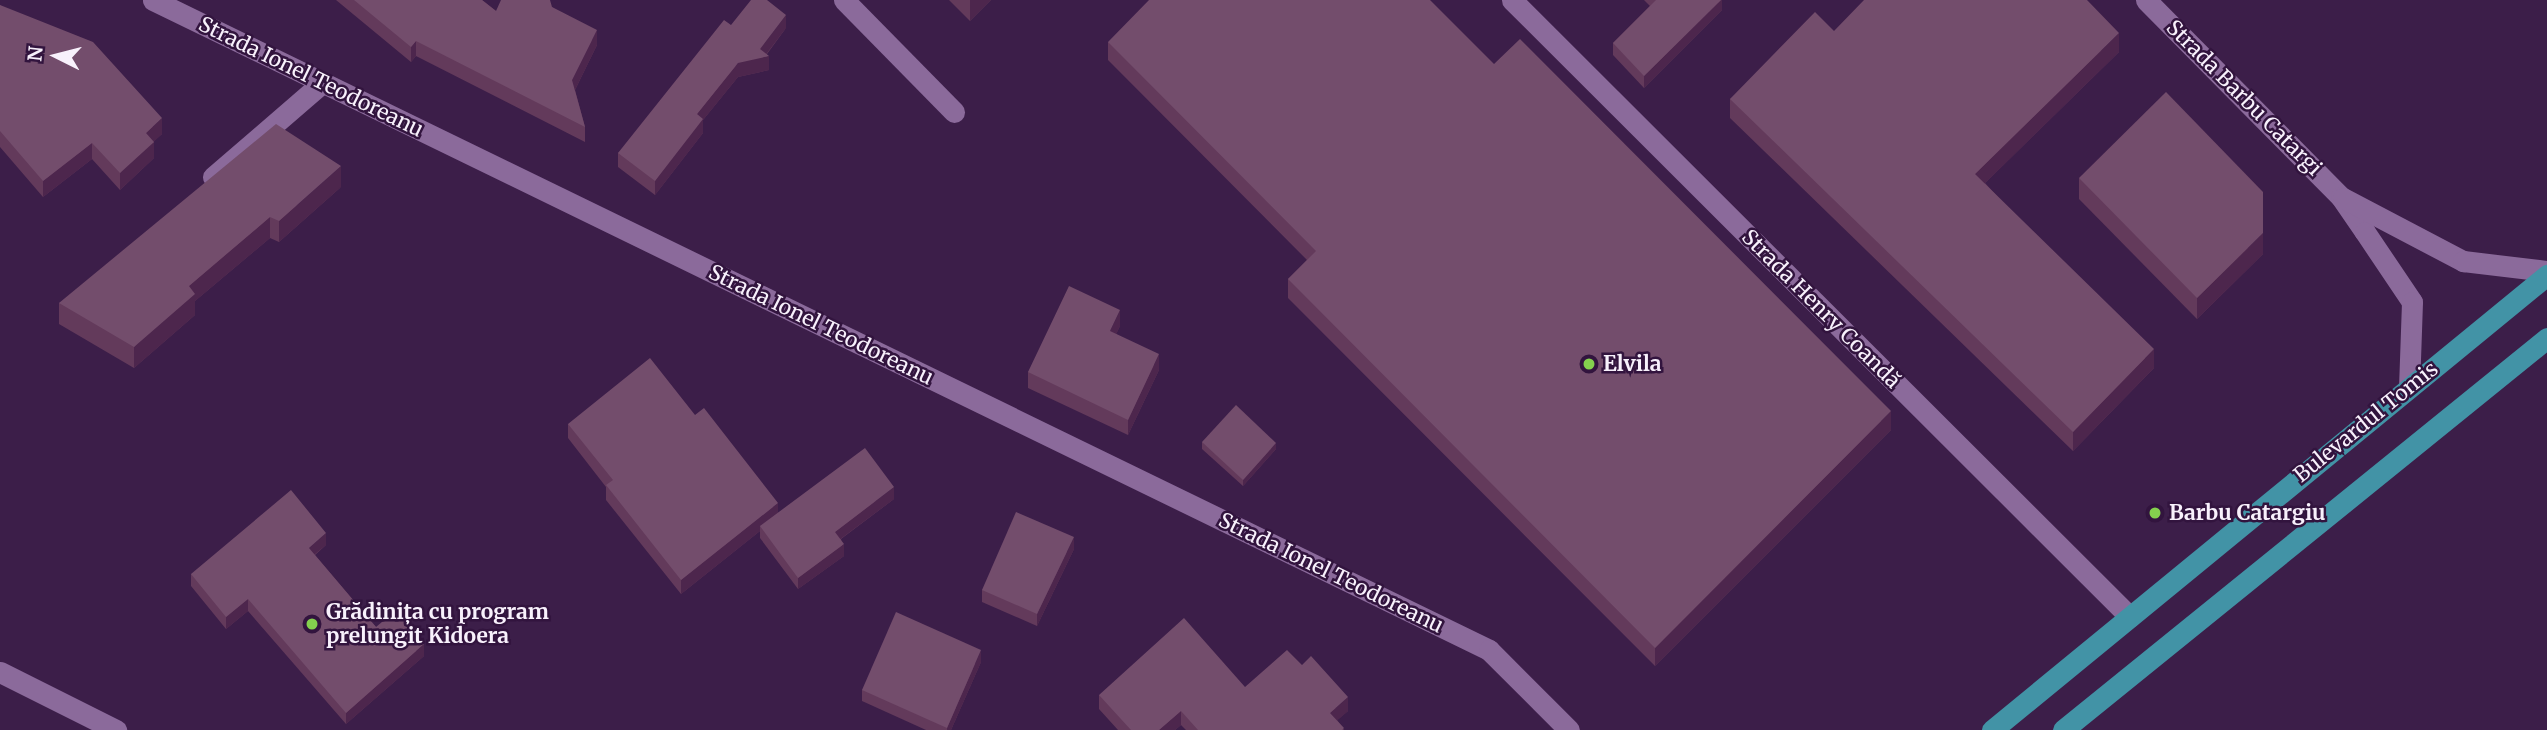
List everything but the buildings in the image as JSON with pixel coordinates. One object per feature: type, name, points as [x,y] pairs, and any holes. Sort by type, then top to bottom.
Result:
[{"type":"main road","name":"Bulevardul Tomis","points":[[1992,730],[2547,273]]},
{"type":"main road","points":[[2063,730],[2547,338]]},
{"type":"street","name":"Strada Ionel Teodoreanu","points":[[153,0],[1489,650],[1569,730]]},
{"type":"street","points":[[844,0],[954,112]]},
{"type":"street","name":"Strada Henry Coandă","points":[[1512,0],[2130,617]]},
{"type":"street","name":"Strada Barbu Catargi","points":[[2146,0],[2341,197],[2412,302],[2409,387]]},
{"type":"street","points":[[199,189],[323,82]]},
{"type":"street","name":"Strada Barbu Catargi","points":[[2341,197],[2463,261],[2547,273]]},
{"type":"street","points":[[0,672],[116,730]]},
{"type":"place","name":"Elvila","points":[[1589,364]]},
{"type":"place","name":"Barbu Catargiu","points":[[2155,513]]},
{"type":"place","name":"Grădinița cu program prelungit Kidoera","points":[[312,624]]}]
